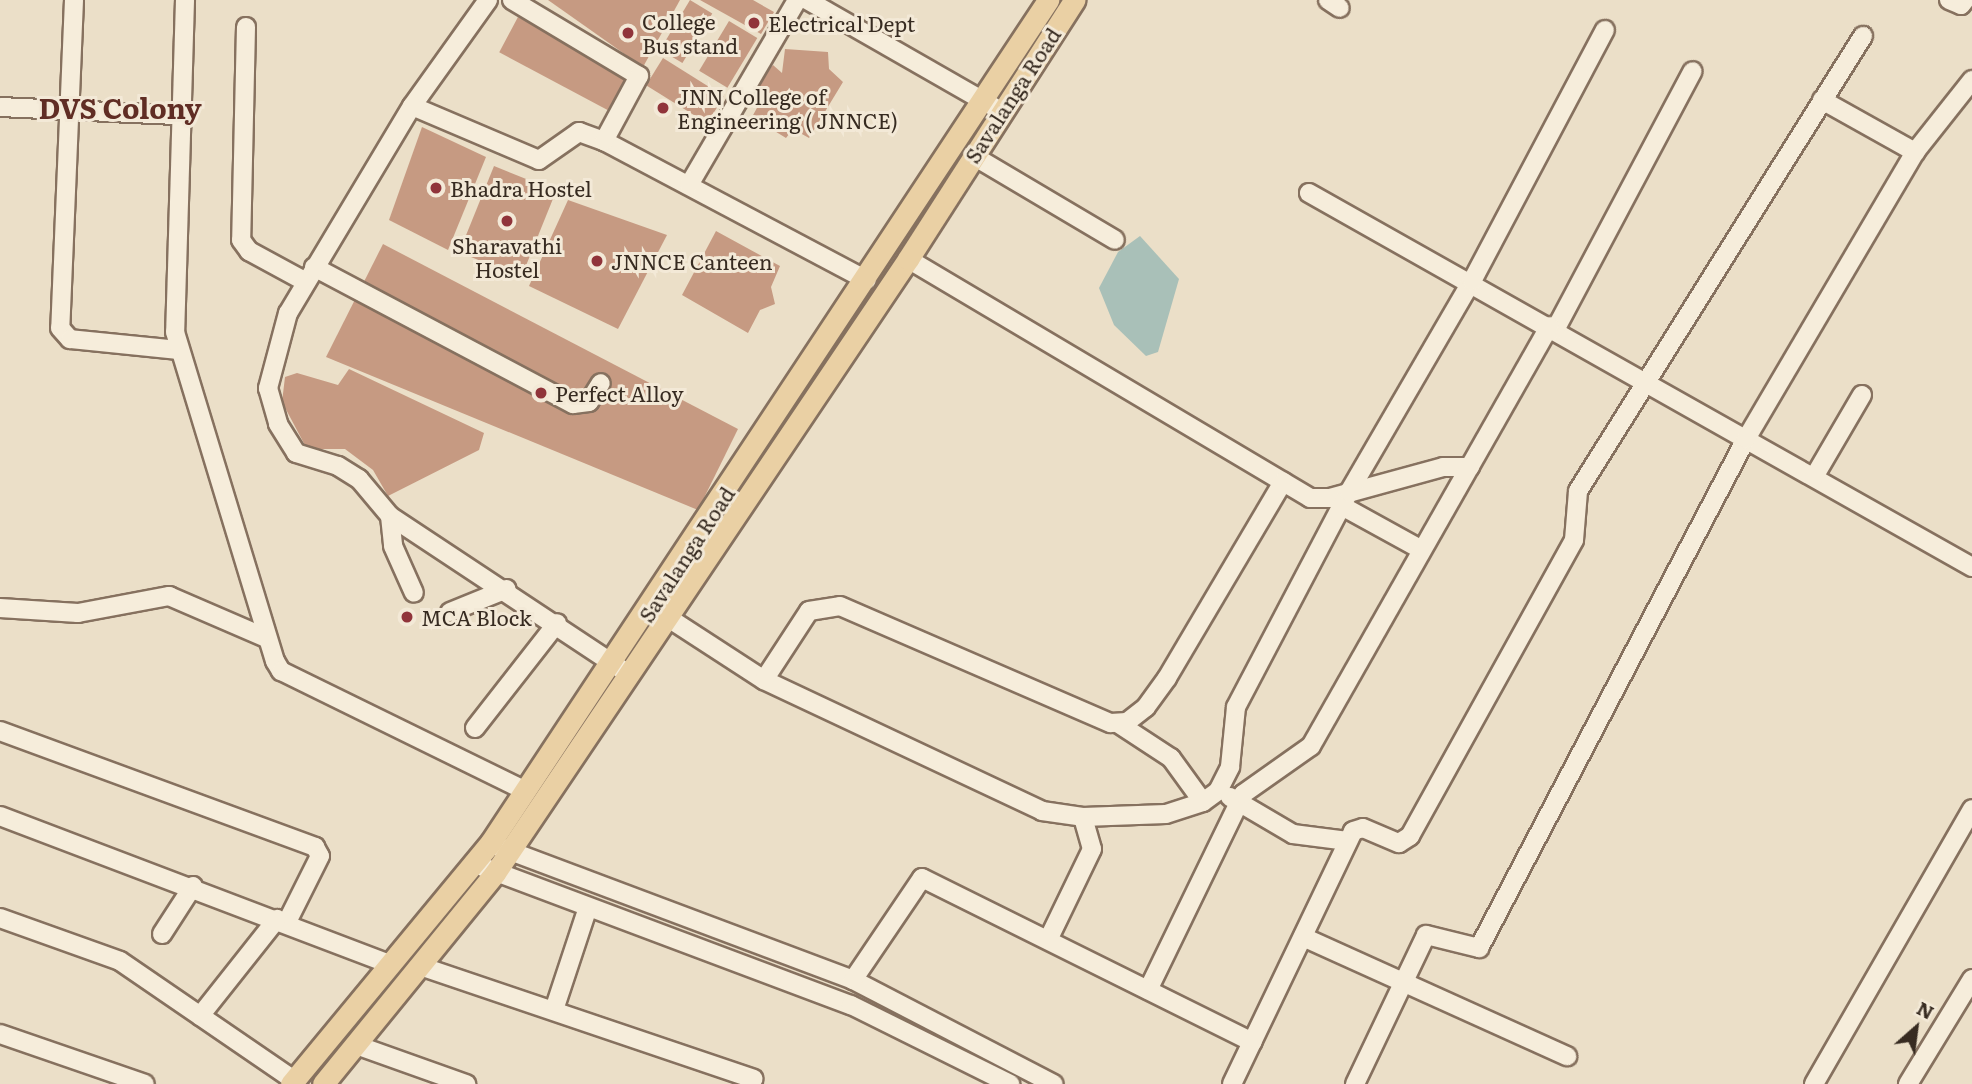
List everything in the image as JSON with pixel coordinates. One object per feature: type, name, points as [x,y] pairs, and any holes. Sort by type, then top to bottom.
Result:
[{"type":"main road","name":"Savalanga Road","points":[[293,1082],[474,863],[500,847],[622,669],[866,280],[1048,0]]},
{"type":"main road","name":"Savalanga Road","points":[[323,1084],[359,1046],[495,873],[500,847],[526,791],[622,669],[667,617],[908,259],[972,155],[1074,0]]},
{"type":"street","points":[[74,0],[72,111],[60,328],[71,339],[179,351]]},
{"type":"street","points":[[185,0],[178,115],[179,351],[266,638],[281,671],[526,791]]},
{"type":"street","points":[[488,0],[412,106],[310,274],[278,340],[268,388],[278,424],[296,453],[338,466],[359,479],[390,516],[507,589],[622,669]]},
{"type":"street","points":[[512,0],[639,76],[604,141]]},
{"type":"street","points":[[690,185],[797,0]]},
{"type":"street","points":[[807,0],[1001,111]]},
{"type":"street","points":[[1949,0],[1961,5],[1965,0]]},
{"type":"street","points":[[246,27],[241,240],[248,251],[310,274],[573,404],[589,402],[601,383]]},
{"type":"street","points":[[1210,797],[1230,767],[1236,707],[1345,499],[1472,281],[1605,30]]},
{"type":"street","points":[[1232,1084],[1349,841],[1358,828],[1399,843],[1410,836],[1574,540],[1578,491],[1863,36]]},
{"type":"street","points":[[1148,990],[1239,802],[1248,789],[1311,746],[1470,467],[1553,328],[1693,71]]},
{"type":"street","points":[[1355,1084],[1426,935],[1479,948],[1746,439],[1915,152],[1972,80]]},
{"type":"street","points":[[1822,100],[1915,152]]},
{"type":"street","points":[[412,106],[538,160],[579,132],[604,141],[866,280]]},
{"type":"street","points":[[0,107],[178,115]]},
{"type":"street","points":[[972,155],[1115,240]]},
{"type":"street","points":[[1309,193],[1472,281],[1972,567]]},
{"type":"street","points":[[908,259],[1310,498],[1345,499],[1443,467],[1470,467]]},
{"type":"street","points":[[1814,477],[1862,396]]},
{"type":"street","points":[[1119,724],[1138,716],[1167,678],[1283,482]]},
{"type":"street","points":[[1345,499],[1422,550]]},
{"type":"street","points":[[390,516],[393,546],[414,593]]},
{"type":"street","points":[[450,612],[507,589]]},
{"type":"street","points":[[0,608],[78,613],[169,596],[266,638]]},
{"type":"street","points":[[764,680],[809,611],[839,606],[1119,724],[1171,758],[1210,797]]},
{"type":"street","points":[[667,617],[764,680],[1042,811],[1083,817],[1167,814],[1210,797],[1239,802],[1293,834],[1349,841]]},
{"type":"street","points":[[475,728],[556,623]]},
{"type":"street","points":[[0,730],[314,847],[320,856],[282,920],[200,1016]]},
{"type":"street","points":[[1814,1084],[1972,809]]},
{"type":"street","points":[[0,816],[193,886],[392,965]]},
{"type":"street","points":[[1048,940],[1092,849],[1083,817]]},
{"type":"street","points":[[500,847],[853,980],[1054,1084]]},
{"type":"street","points":[[474,863],[851,1005],[979,1077],[1010,1084]]},
{"type":"street","points":[[853,980],[922,878],[1252,1042]]},
{"type":"street","points":[[162,934],[193,886]]},
{"type":"street","points":[[554,1010],[588,907]]},
{"type":"street","points":[[0,918],[120,961],[293,1082]]},
{"type":"street","points":[[1303,937],[1567,1056]]},
{"type":"street","points":[[423,967],[754,1079]]},
{"type":"street","points":[[1908,1084],[1972,979]]},
{"type":"street","points":[[0,1034],[145,1084]]},
{"type":"street","points":[[359,1046],[466,1084]]},
{"type":"water","points":[[1140,236],[1179,279],[1158,352],[1146,356],[1114,325],[1099,288],[1118,252]]},
{"type":"building","name":"College Bus stand","points":[[548,0],[680,0],[643,67]]},
{"type":"building","points":[[690,0],[712,13],[682,63],[660,50]]},
{"type":"building","name":"Electrical Dept","points":[[700,0],[753,0],[774,12],[761,34]]},
{"type":"building","points":[[518,17],[631,77],[612,112],[499,52]]},
{"type":"building","points":[[729,21],[757,38],[727,88],[699,71]]},
{"type":"building","points":[[785,49],[828,52],[829,69],[843,82],[809,138],[793,129],[786,138],[752,117],[764,95],[755,87],[773,65],[782,73]]},
{"type":"building","points":[[663,58],[724,96],[707,123],[646,85]]},
{"type":"building","name":"Bhadra Hostel","points":[[422,127],[486,157],[448,250],[389,220]]},
{"type":"building","name":"Sharavathi Hostel","points":[[494,166],[556,191],[521,277],[459,252]]},
{"type":"building","name":"JNNCE Canteen","points":[[568,200],[667,235],[618,329],[529,286]]},
{"type":"building","points":[[716,231],[780,266],[771,287],[775,304],[760,310],[748,333],[682,295]]},
{"type":"building","name":"Perfect Alloy","points":[[383,244],[738,429],[698,510],[326,357]]},
{"type":"building","points":[[349,369],[484,433],[479,450],[388,496],[373,470],[345,449],[307,449],[282,402],[285,377],[297,373],[338,385]]},
{"type":"place","name":"Electrical Dept","points":[[754,23]]},
{"type":"place","name":"College Bus stand","points":[[628,33]]},
{"type":"place","name":"JNN College of Engineering ( JNNCE)","points":[[663,108]]},
{"type":"place","name":"Bhadra Hostel","points":[[436,188]]},
{"type":"place","name":"Sharavathi Hostel","points":[[507,221]]},
{"type":"place","name":"JNNCE Canteen","points":[[597,261]]},
{"type":"place","name":"Perfect Alloy","points":[[541,393]]},
{"type":"place","name":"MCA Block","points":[[407,617]]},
{"type":"district","name":"DVS Colony","points":[[120,107]]}]
